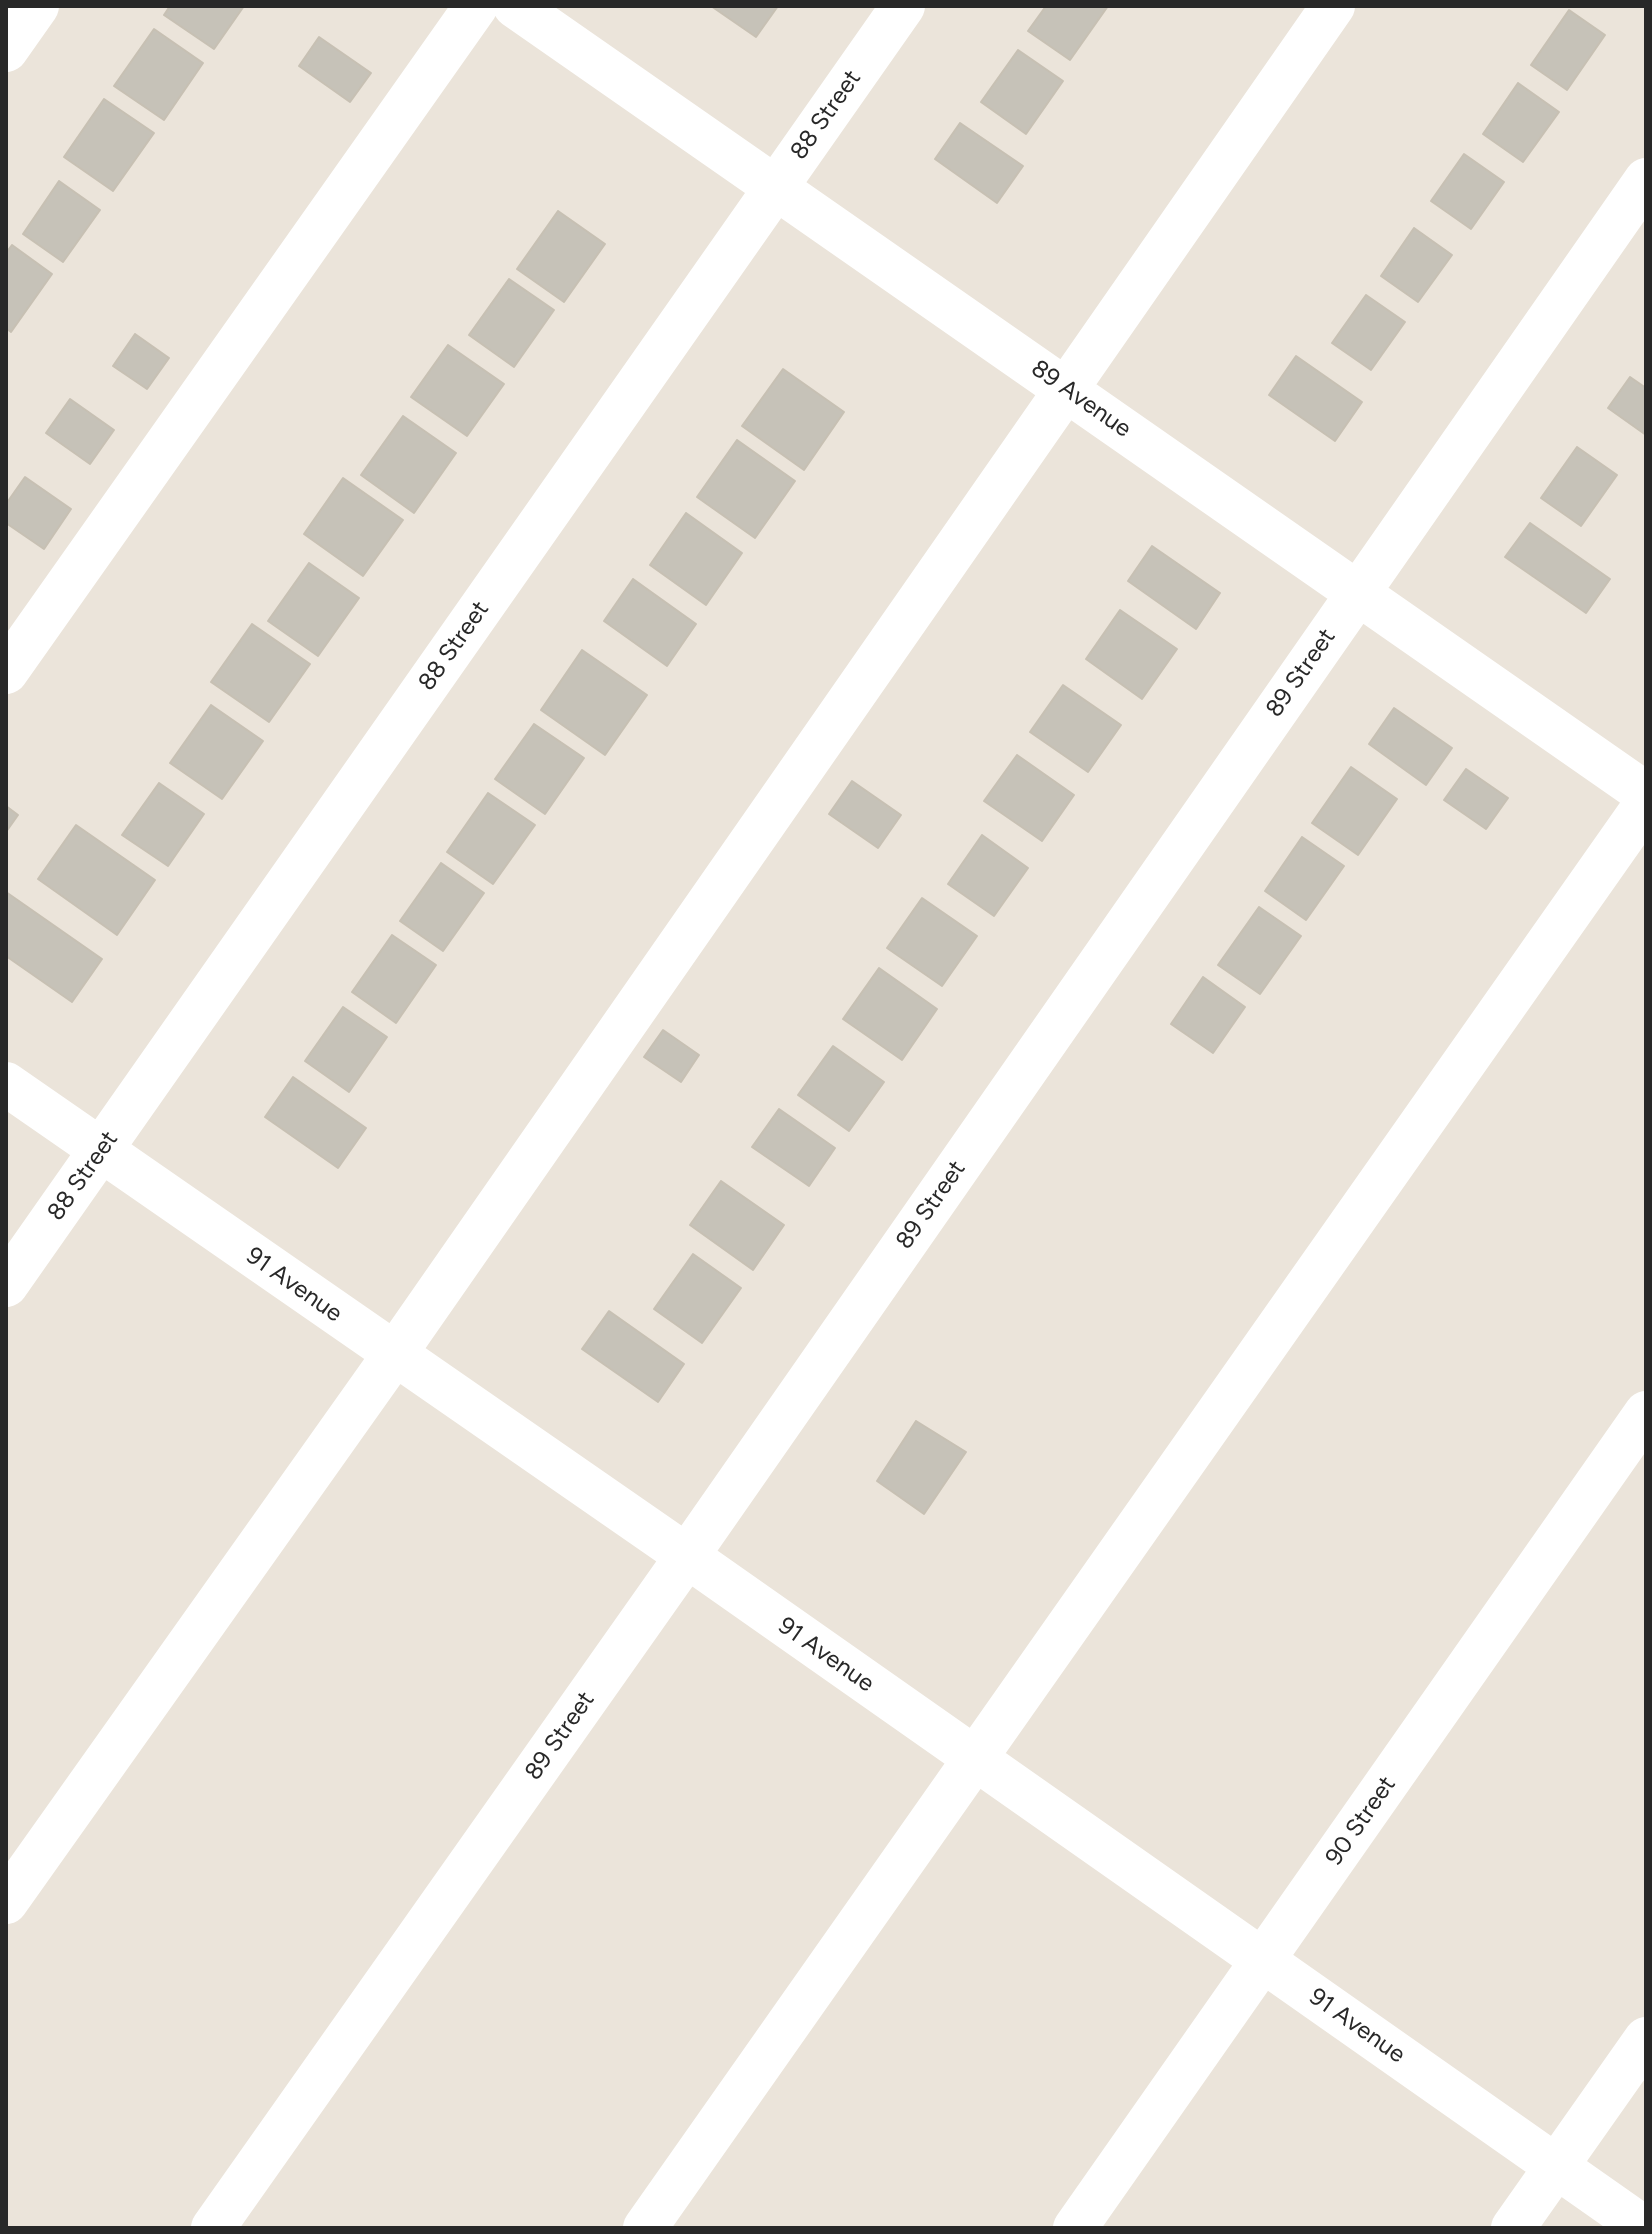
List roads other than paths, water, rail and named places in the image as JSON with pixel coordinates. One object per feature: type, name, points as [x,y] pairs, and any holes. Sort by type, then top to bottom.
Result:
[{"type":"street","points":[[6,50],[37,6]]},
{"type":"street","points":[[6,672],[476,6]]},
{"type":"street","name":"89 Avenue","points":[[515,6],[1646,794]]},
{"type":"street","name":"88 Street","points":[[6,1285],[903,6]]},
{"type":"street","points":[[6,1902],[394,1355],[1333,6]]},
{"type":"street","name":"89 Street","points":[[213,2228],[687,1556],[1646,180]]},
{"type":"street","points":[[645,2228],[1646,804]]},
{"type":"street","name":"91 Avenue","points":[[6,1084],[687,1556],[1644,2228]]},
{"type":"street","name":"90 Street","points":[[1075,2228],[1646,1413]]},
{"type":"street","points":[[1513,2228],[1646,2039]]}]
